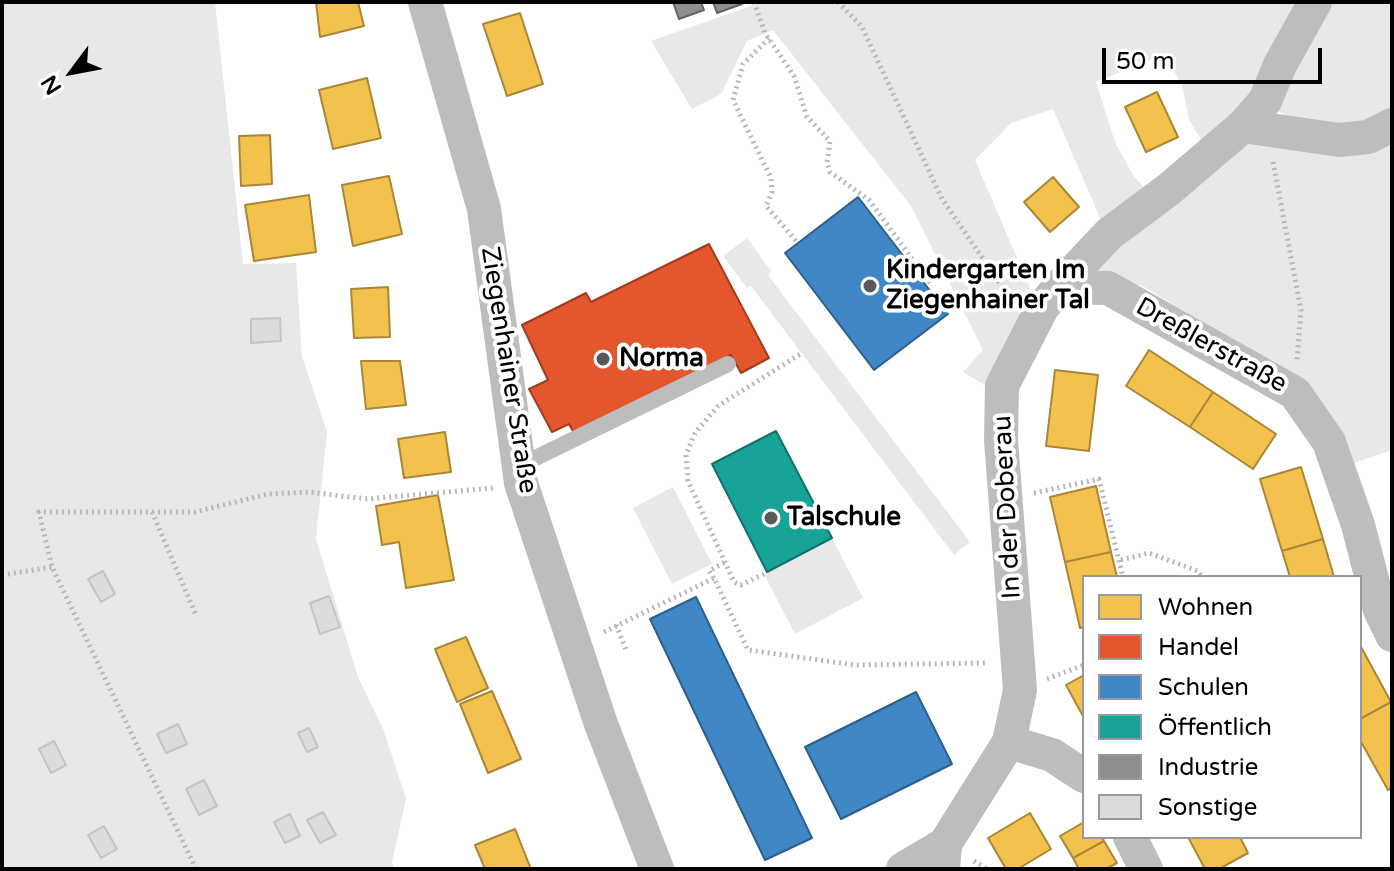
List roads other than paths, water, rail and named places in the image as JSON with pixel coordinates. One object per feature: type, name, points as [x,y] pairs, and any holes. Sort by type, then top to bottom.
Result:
[{"type":"street","name":"Ziegenhainer Straße","points":[[425,2],[484,209],[506,477],[573,644],[657,869]]},
{"type":"street","name":"In der Doberau","points":[[1009,742],[1020,690],[1005,499],[1002,386],[1050,297],[1109,234],[1255,128],[1280,65],[1315,2]]},
{"type":"street","points":[[1255,128],[1339,140],[1368,137],[1392,125]]},
{"type":"street","name":"Dreßlerstraße","points":[[1050,297],[1108,288],[1295,393],[1329,442],[1358,525],[1380,610],[1392,635]]},
{"type":"street","points":[[903,869],[944,857],[1009,742],[1052,755],[1082,775]]},
{"type":"street","points":[[1131,839],[1146,869]]},
{"type":"lane","points":[[506,477],[728,364]]},
{"type":"place","name":"Kindergarten Im Ziegenhainer Tal","points":[[870,286]]},
{"type":"place","name":"Norma","points":[[603,359]]},
{"type":"place","name":"Talschule","points":[[771,518]]}]
